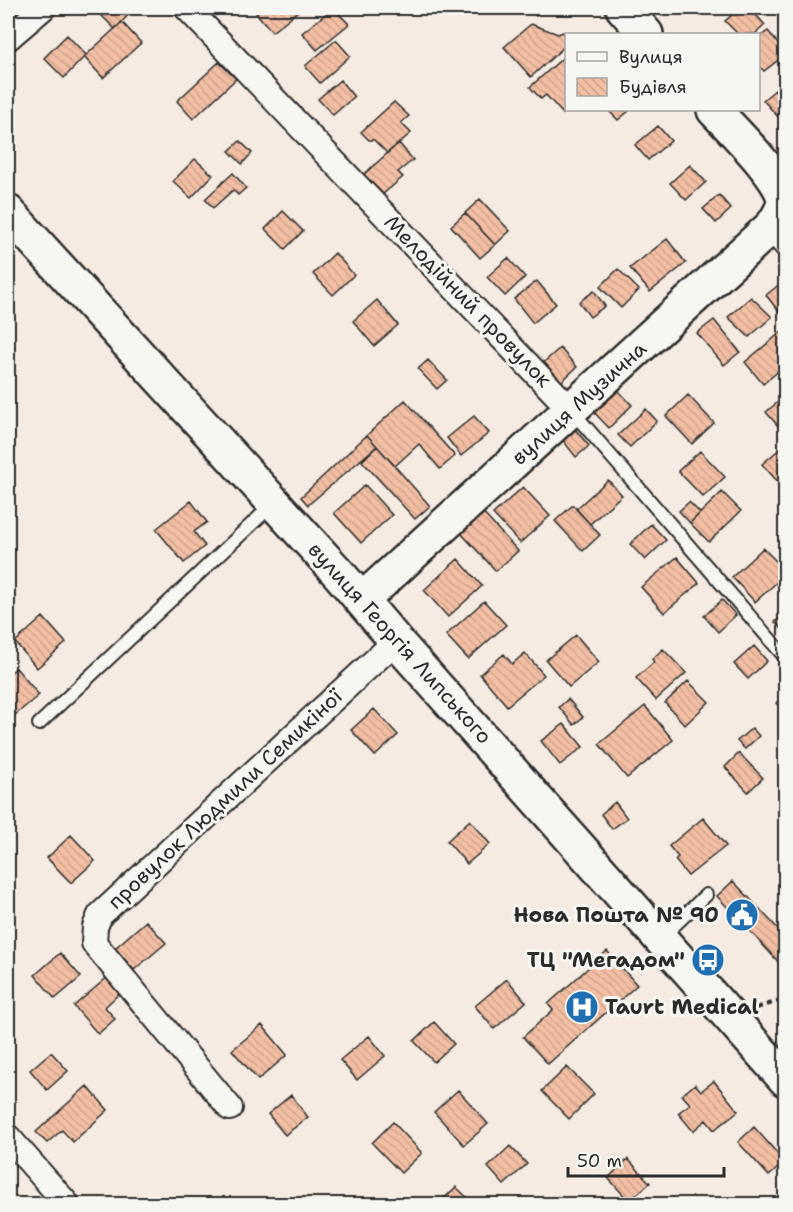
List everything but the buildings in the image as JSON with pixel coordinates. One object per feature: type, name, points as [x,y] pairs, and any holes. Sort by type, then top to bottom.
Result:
[{"type":"street","points":[[8,38],[43,8]]},
{"type":"street","name":"Мелодійний провулок","points":[[188,8],[571,410]]},
{"type":"street","points":[[715,111],[773,175],[785,199]]},
{"type":"street","name":"вулиця Музична","points":[[362,600],[571,410],[776,243],[785,199]]},
{"type":"street","name":"вулиця Георгія Липського","points":[[8,212],[362,600],[786,1080]]},
{"type":"street","name":"провулок Людмили Семикіної","points":[[230,1108],[94,942],[95,927],[100,915],[396,641]]},
{"type":"street","points":[[8,1137],[67,1204]]},
{"type":"lane","name":"Мелодійний провулок","points":[[571,410],[786,658]]},
{"type":"lane","points":[[39,723],[274,503]]},
{"type":"lane","points":[[661,938],[706,895]]},
{"type":"path","points":[[732,924],[738,919]]},
{"type":"path","points":[[764,1006],[786,999]]},
{"type":"place","name":"Нова Пошта № 90","points":[[742,915]]},
{"type":"place","name":"ТЦ \"Мегадом\"","points":[[708,960]]},
{"type":"place","name":"Taurt Medical","points":[[582,1007]]}]
